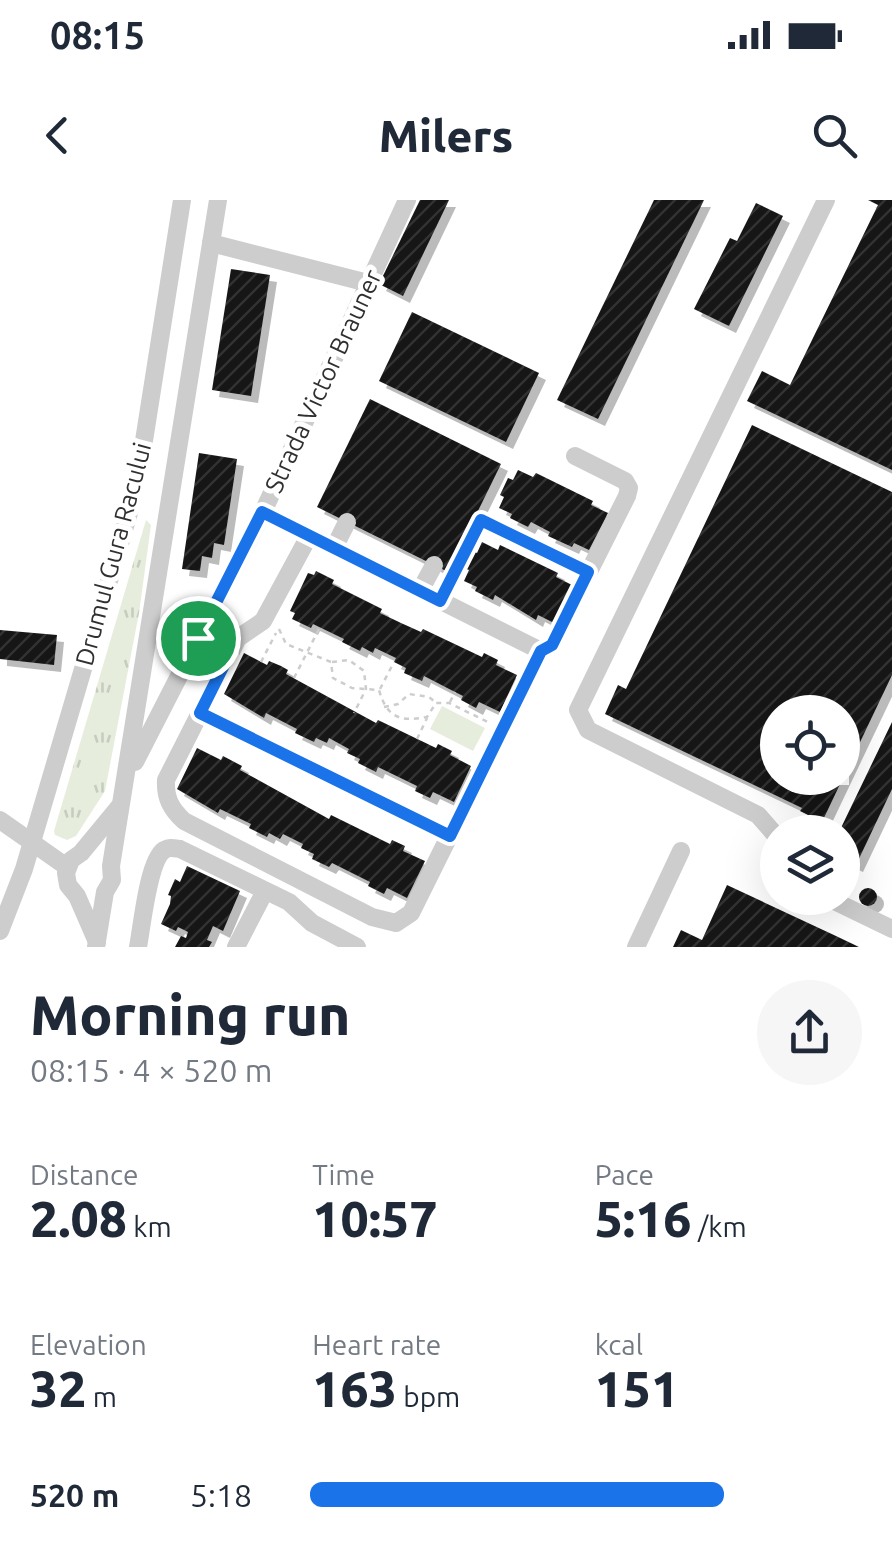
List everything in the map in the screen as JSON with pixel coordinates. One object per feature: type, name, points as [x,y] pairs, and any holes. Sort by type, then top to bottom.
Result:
[{"type":"street","name":"Drumul Gura Racului","points":[[0,931],[32,844],[129,513],[182,200]]},
{"type":"street","name":"Strada Victor Brauner","points":[[110,866],[128,776],[218,200]]},
{"type":"street","name":"Strada Victor Brauner","points":[[128,776],[262,512],[408,200]]},
{"type":"street","points":[[760,816],[588,730],[578,710],[826,200]]},
{"type":"street","points":[[211,243],[368,283]]},
{"type":"street","points":[[309,536],[263,621],[238,638],[166,780],[166,792],[172,810],[184,821],[372,917],[396,924],[411,913],[541,651],[552,645],[629,488],[619,477],[575,456]]},
{"type":"street","points":[[262,512],[541,651]]},
{"type":"street","points":[[334,548],[347,522]]},
{"type":"street","points":[[420,591],[434,565]]},
{"type":"street","points":[[198,638],[229,655]]},
{"type":"street","points":[[200,713],[450,836]]},
{"type":"street","points":[[97,944],[77,896],[68,886],[67,867],[122,802]]},
{"type":"street","points":[[0,820],[67,867]]},
{"type":"street","points":[[138,947],[152,872],[160,853],[169,848],[180,848],[289,902],[321,929],[358,947]]},
{"type":"street","points":[[636,947],[681,850]]},
{"type":"street","points":[[81,853],[102,855],[110,866],[112,880],[106,892],[97,944]]},
{"type":"street","points":[[236,947],[266,891]]},
{"type":"street","points":[[77,896],[92,898],[106,892]]},
{"type":"street","points":[[860,914],[892,929]]},
{"type":"path","points":[[440,601],[481,520],[588,572]]},
{"type":"path","points":[[263,621],[278,628],[286,644],[306,654],[331,662],[349,660],[364,671],[366,689],[354,713]]},
{"type":"path","points":[[294,678],[320,627]]},
{"type":"path","points":[[331,662],[333,678],[352,688],[379,690]]},
{"type":"path","points":[[394,662],[379,690],[384,707],[397,717],[428,717]]},
{"type":"path","points":[[449,703],[455,692]]},
{"type":"path","points":[[384,707],[398,704],[410,694],[429,697],[502,730]]},
{"type":"path","points":[[417,738],[436,703]]},
{"type":"green space","points":[[146,520],[151,525],[139,613],[105,791],[76,836],[67,840],[54,831]]},
{"type":"green space","points":[[442,706],[485,728],[473,751],[430,729]]},
{"type":"building","points":[[420,200],[449,200],[403,296],[379,284]]},
{"type":"building","points":[[654,200],[704,200],[598,419],[557,400]]},
{"type":"building","points":[[868,200],[892,200],[892,470],[747,401],[762,371],[790,385],[878,205]]},
{"type":"building","points":[[756,203],[783,216],[729,326],[694,309],[730,238],[737,241]]},
{"type":"building","points":[[231,269],[270,275],[251,396],[212,390]]},
{"type":"building","points":[[412,312],[539,373],[506,442],[379,381]]},
{"type":"building","points":[[370,399],[501,464],[448,572],[317,507]]},
{"type":"building","points":[[752,425],[892,492],[892,675],[860,742],[860,695],[760,695],[760,788],[605,714],[618,685],[626,689]]},
{"type":"building","points":[[199,453],[237,459],[224,545],[214,543],[212,558],[202,556],[200,571],[182,569]]},
{"type":"building","points":[[518,470],[533,477],[536,473],[593,501],[591,505],[608,513],[589,550],[548,536],[550,532],[531,522],[528,527],[499,508],[508,478],[513,480]]},
{"type":"building","points":[[482,542],[498,550],[500,545],[558,573],[556,577],[572,585],[554,623],[538,615],[536,620],[495,595],[493,600],[464,581],[469,570],[464,568],[472,551],[477,553]]},
{"type":"building","points":[[316,571],[334,580],[332,584],[382,609],[380,613],[482,657],[484,653],[498,660],[496,665],[517,675],[500,712],[479,702],[476,708],[461,700],[463,696],[424,676],[422,681],[404,673],[406,668],[394,662],[396,658],[375,648],[373,653],[362,647],[360,651],[313,624],[311,628],[292,619],[295,613],[290,611],[308,573],[314,575]]},
{"type":"building","points":[[0,630],[57,635],[54,665],[0,659]]},
{"type":"building","points":[[244,653],[267,665],[269,661],[281,666],[288,670],[286,674],[376,723],[378,720],[436,748],[438,744],[452,751],[450,755],[471,766],[454,802],[433,792],[430,798],[415,791],[417,786],[378,767],[376,772],[358,763],[360,759],[347,753],[349,749],[329,738],[327,743],[316,738],[314,742],[295,733],[297,729],[266,713],[264,718],[224,694]]},
{"type":"building","points":[[892,722],[892,789],[860,857],[860,815],[847,815]]},
{"type":"building","points":[[197,748],[242,766],[240,770],[329,819],[331,815],[390,844],[392,840],[405,846],[403,851],[425,861],[407,898],[387,888],[384,894],[368,886],[370,882],[332,863],[329,867],[312,859],[314,854],[301,848],[303,844],[283,834],[280,839],[269,833],[267,837],[249,828],[251,824],[220,809],[218,813],[177,789]]},
{"type":"building","points":[[775,795],[835,795],[825,815],[808,815],[800,811],[802,808]]},
{"type":"building","points":[[187,866],[240,891],[223,931],[213,926],[207,940],[212,942],[209,947],[175,947],[188,932],[161,924],[175,879],[180,882]]},
{"type":"building","points":[[727,885],[760,900],[760,915],[791,915],[859,947],[673,947],[681,930],[702,940]]},
{"type":"building","points":[[861,890],[875,890],[875,904],[861,904]]},
{"type":"route","points":[[262,512],[440,601],[481,520],[588,572],[552,645],[541,651],[450,836],[200,713],[229,655],[198,638],[262,512]]}]
